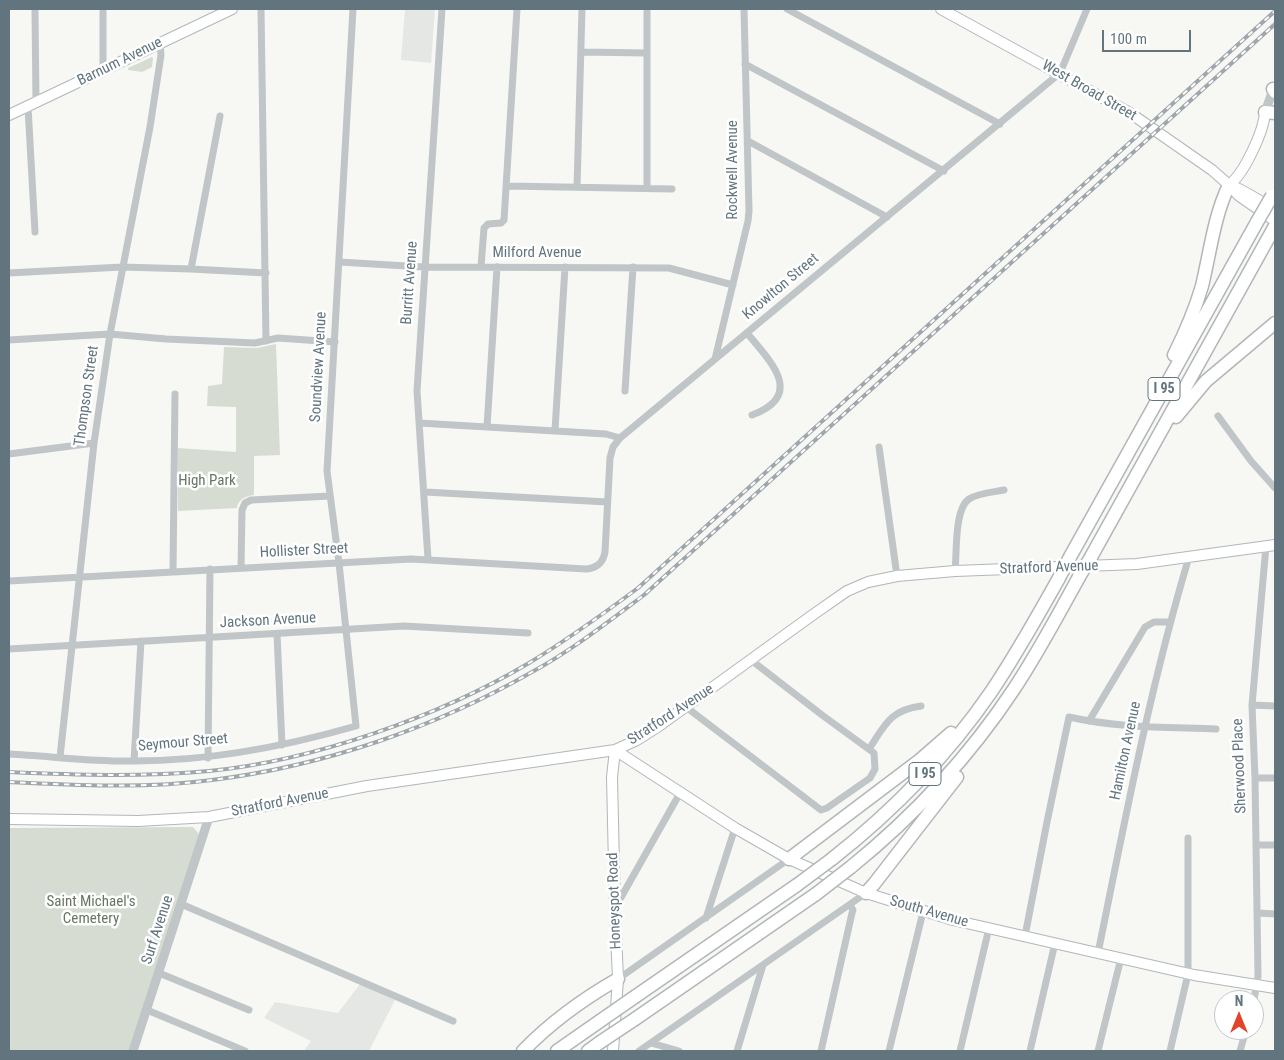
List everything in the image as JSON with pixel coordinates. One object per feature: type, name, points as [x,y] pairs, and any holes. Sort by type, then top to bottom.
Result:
[{"type":"highway","points":[[1122,465],[1193,312],[1201,288],[1221,205],[1229,185]]},
{"type":"highway","name":"I 95","points":[[557,1051],[832,859],[887,812],[929,770],[963,729],[1002,675],[1059,578],[1273,192]]},
{"type":"highway","name":"I 95","points":[[588,1051],[816,894],[897,828],[945,779],[984,732],[1015,689],[1039,650],[1274,226]]},
{"type":"highway","points":[[1134,479],[1192,396],[1230,360],[1275,323]]},
{"type":"highway","points":[[789,859],[938,745],[1002,675]]},
{"type":"highway","points":[[866,893],[960,772],[986,736],[1015,689]]},
{"type":"highway","points":[[523,1051],[560,1017],[618,979]]},
{"type":"main road","name":"Barnum Avenue","points":[[9,115],[232,9]]},
{"type":"main road","name":"West Broad Street","points":[[941,9],[1130,113],[1212,170],[1238,196],[1274,226]]},
{"type":"main road","points":[[1229,185],[1237,179],[1270,113]]},
{"type":"main road","name":"West Broad Street","points":[[1229,185],[1243,190],[1275,209]]},
{"type":"main road","name":"Stratford Avenue","points":[[9,819],[138,821],[209,817],[367,786],[615,750],[644,736],[847,591],[862,584],[897,576],[955,571],[1108,566],[1271,545]]},
{"type":"main road","name":"South Avenue","points":[[615,750],[735,828],[789,859],[866,893],[923,912],[989,928],[1188,974],[1275,988]]},
{"type":"main road","name":"Honeyspot Road","points":[[613,1051],[618,979],[612,769],[615,750]]},
{"type":"street","points":[[35,9],[32,105],[35,232]]},
{"type":"street","points":[[103,70],[104,9]]},
{"type":"street","points":[[261,9],[266,341]]},
{"type":"street","name":"Soundview Avenue","points":[[353,9],[327,471],[339,563],[356,726]]},
{"type":"street","name":"Burritt Avenue","points":[[428,560],[417,391],[442,9]]},
{"type":"street","points":[[481,267],[484,228],[488,224],[504,222],[517,9]]},
{"type":"street","points":[[576,187],[582,9]]},
{"type":"street","points":[[647,9],[647,188]]},
{"type":"street","name":"Rockwell Avenue","points":[[715,358],[748,222],[748,141],[744,9]]},
{"type":"street","points":[[787,9],[1000,124]]},
{"type":"street","points":[[1060,73],[1088,9]]},
{"type":"street","name":"Thompson Street","points":[[60,757],[94,443],[110,334],[162,55],[160,43]]},
{"type":"street","points":[[581,52],[647,53]]},
{"type":"street","points":[[745,64],[944,171]]},
{"type":"street","name":"Knowlton Street","points":[[599,564],[605,552],[606,502],[610,458],[620,438],[1060,73]]},
{"type":"street","points":[[1270,113],[1275,89]]},
{"type":"street","points":[[191,269],[220,116]]},
{"type":"street","points":[[748,141],[887,217]]},
{"type":"street","points":[[507,186],[672,189]]},
{"type":"street","name":"Milford Avenue","points":[[339,262],[424,267],[669,268],[733,285]]},
{"type":"street","points":[[487,427],[497,267]]},
{"type":"street","points":[[555,430],[565,267]]},
{"type":"street","points":[[625,391],[633,267]]},
{"type":"street","points":[[9,272],[122,268],[266,273]]},
{"type":"street","points":[[747,333],[772,363],[778,375],[780,385],[779,394],[772,405],[766,410],[752,415]]},
{"type":"street","points":[[9,340],[110,334],[176,340],[255,343],[278,338],[335,342]]},
{"type":"street","points":[[173,571],[174,394]]},
{"type":"street","points":[[1218,416],[1275,488]]},
{"type":"street","points":[[420,423],[555,430],[606,434],[620,438]]},
{"type":"street","points":[[9,454],[94,443]]},
{"type":"street","points":[[879,447],[897,576]]},
{"type":"street","points":[[955,571],[959,516],[962,507],[969,499],[1004,490]]},
{"type":"street","points":[[425,492],[606,502]]},
{"type":"street","points":[[241,568],[242,510],[245,503],[251,500],[330,496]]},
{"type":"street","name":"Sherwood Place","points":[[1256,990],[1258,913],[1252,705],[1271,545]]},
{"type":"street","name":"Hamilton Avenue","points":[[1098,953],[1144,727],[1170,622],[1189,557]]},
{"type":"street","name":"Hollister Street","points":[[9,581],[393,559],[586,569],[594,568],[599,564]]},
{"type":"street","points":[[208,758],[210,569]]},
{"type":"street","points":[[1089,721],[1145,627],[1154,622],[1170,622]]},
{"type":"street","name":"Jackson Avenue","points":[[9,649],[404,626],[528,633]]},
{"type":"street","points":[[277,634],[282,745]]},
{"type":"street","points":[[134,761],[141,641]]},
{"type":"street","points":[[686,707],[820,810],[827,808],[870,778],[875,769],[874,753],[822,716],[751,660]]},
{"type":"street","points":[[1252,705],[1275,706]]},
{"type":"street","points":[[869,749],[888,721],[897,712],[908,707],[921,706]]},
{"type":"street","points":[[1026,936],[1046,822],[1067,719],[1069,717],[1144,727],[1216,729]]},
{"type":"street","name":"Seymour Street","points":[[9,754],[134,761],[208,758],[282,745],[356,726]]},
{"type":"street","points":[[1255,778],[1275,778]]},
{"type":"street","points":[[615,910],[680,793]]},
{"type":"street","name":"Surf Avenue","points":[[133,1051],[209,817]]},
{"type":"street","points":[[706,919],[735,828]]},
{"type":"street","points":[[1170,1051],[1188,974],[1188,838]]},
{"type":"street","points":[[1256,845],[1275,845]]},
{"type":"street","points":[[618,979],[789,859]]},
{"type":"street","points":[[639,1051],[866,893]]},
{"type":"street","points":[[181,904],[453,1021]]},
{"type":"street","points":[[821,1051],[853,910],[850,905]]},
{"type":"street","points":[[889,1051],[923,912]]},
{"type":"street","points":[[1258,913],[1275,914]]},
{"type":"street","points":[[960,1051],[989,928]]},
{"type":"street","points":[[1030,1051],[1055,943]]},
{"type":"street","points":[[1098,1051],[1121,958]]},
{"type":"street","points":[[738,1051],[763,965]]},
{"type":"street","points":[[159,973],[249,1010]]},
{"type":"street","points":[[147,1010],[245,1051]]},
{"type":"street","points":[[651,1043],[679,1051]]},
{"type":"shaded area","points":[[405,9],[435,9],[431,63],[401,60]]},
{"type":"shaded area","points":[[360,984],[395,1000],[369,1051],[304,1051],[311,1041],[264,1018],[275,1002],[338,1013]]},
{"type":"green space","points":[[152,57],[152,67],[142,72],[128,70],[128,68]]},
{"type":"green space","name":"High Park","points":[[276,344],[280,455],[254,456],[254,495],[243,498],[237,508],[178,511],[178,448],[236,452],[236,407],[207,406],[208,386],[222,384],[224,347],[257,348]]},
{"type":"green space","name":"Saint Michael's Cemetery","points":[[193,827],[199,834],[130,1051],[9,1051],[9,828]]},
{"type":"railway","points":[[9,772],[109,775],[159,774],[249,766],[332,746],[416,718],[456,701],[529,663],[585,627],[638,588],[1275,11]]},
{"type":"railway","points":[[9,782],[110,786],[161,785],[254,774],[295,765],[377,742],[417,727],[495,692],[547,663],[590,635],[644,595],[1275,24]]}]
